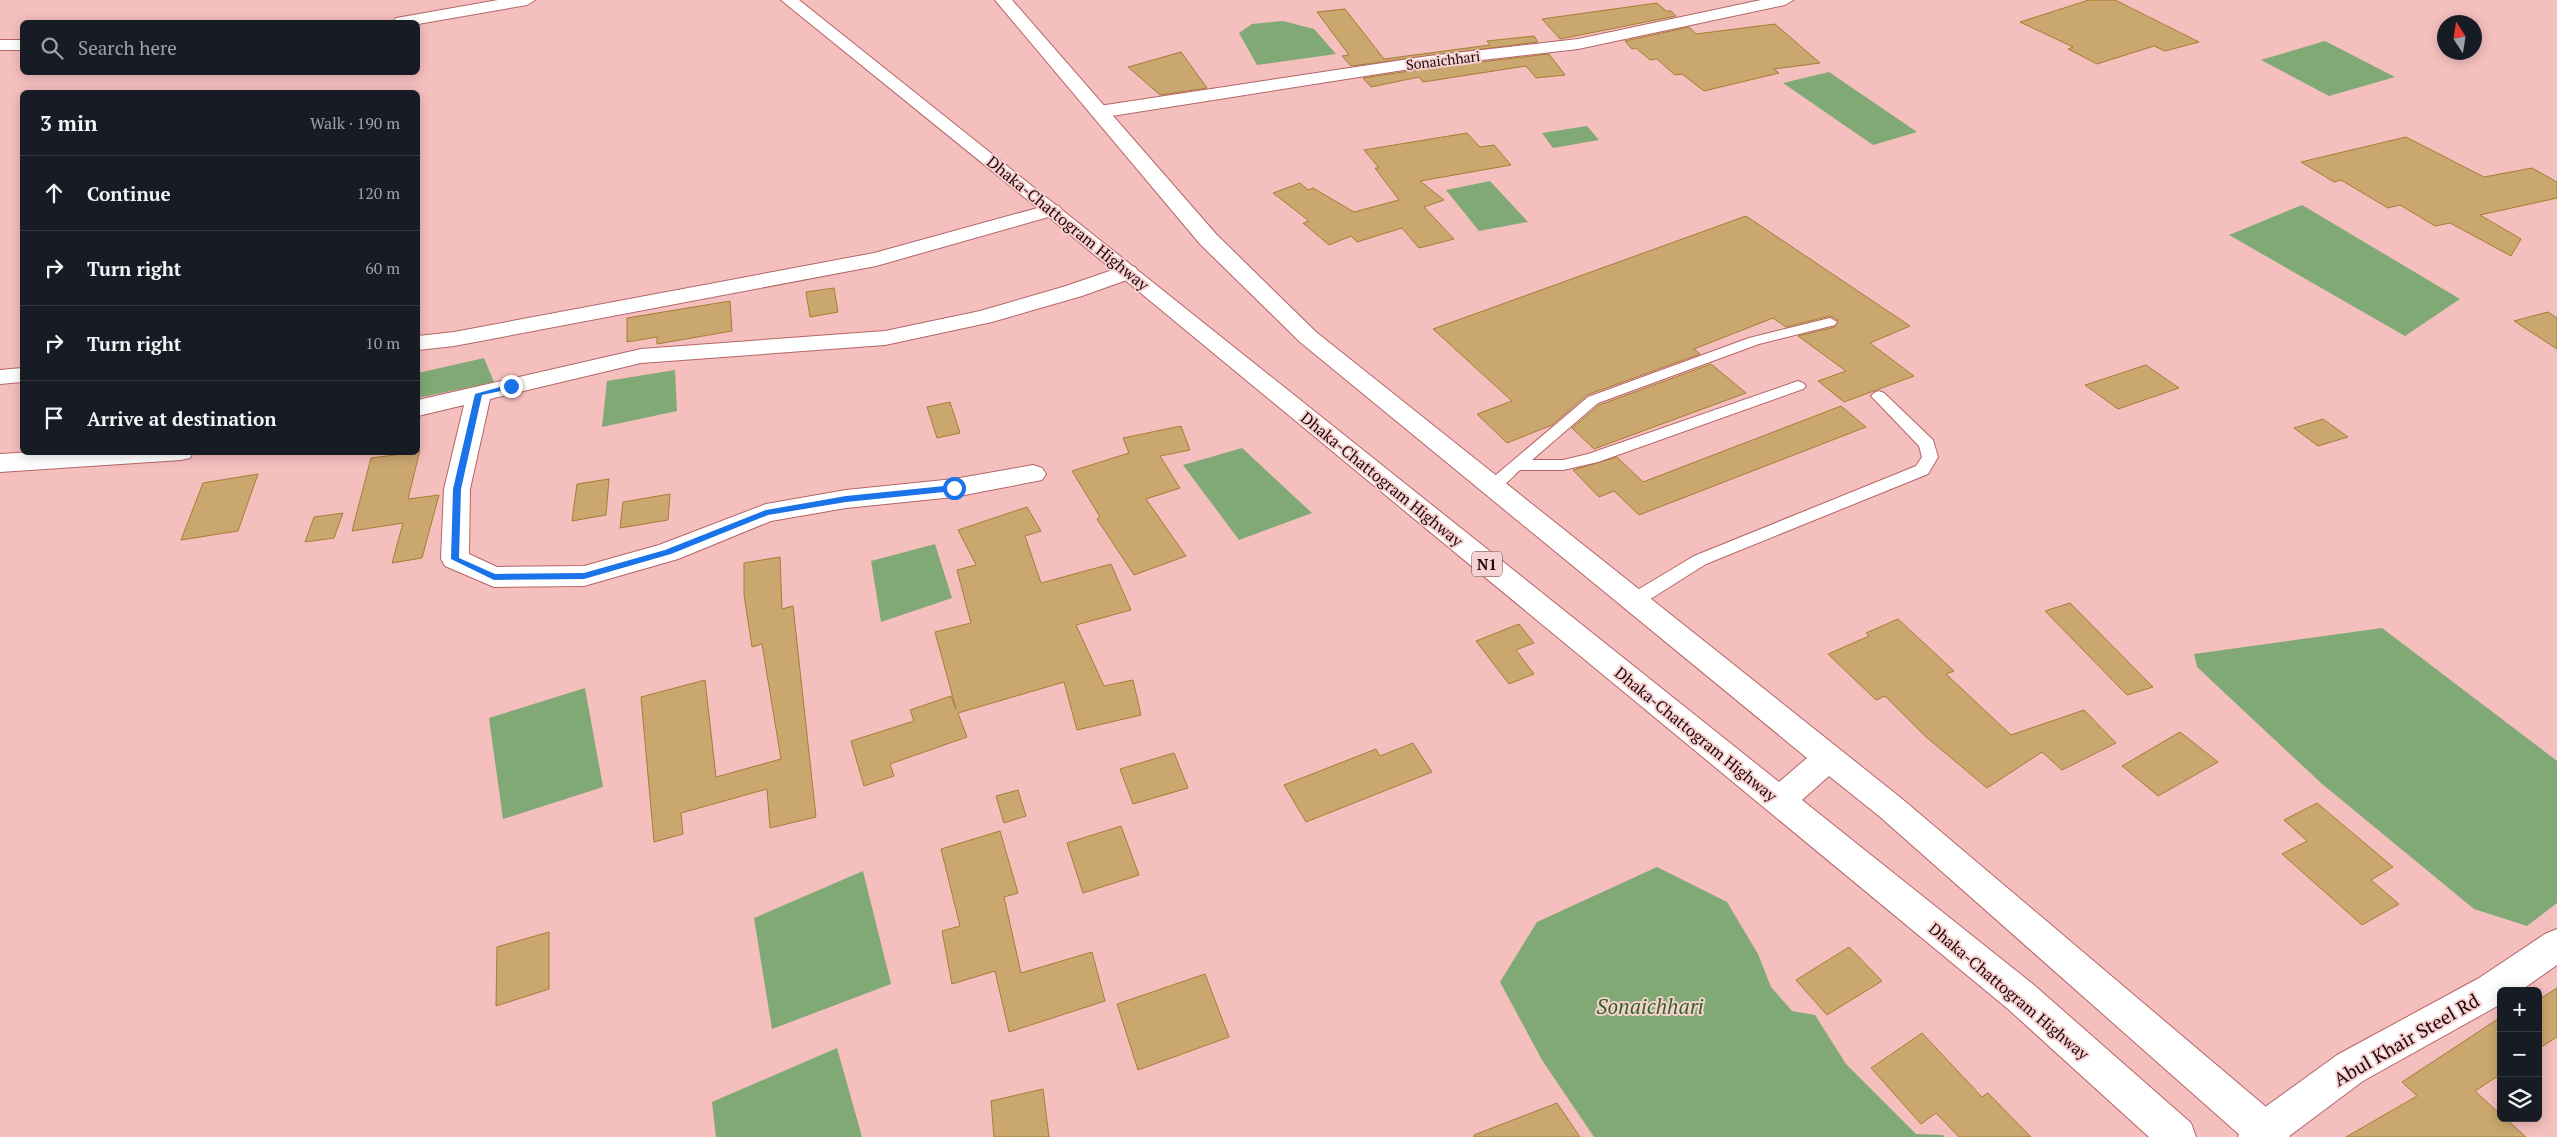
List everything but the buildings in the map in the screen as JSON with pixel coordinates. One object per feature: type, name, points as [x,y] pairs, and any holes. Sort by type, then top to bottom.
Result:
[{"type":"main road","name":"Dhaka-Chattogram Highway","points":[[789,0],[1052,210],[2021,997],[2177,1137]]},
{"type":"main road","points":[[1003,0],[1208,239],[1308,337],[1890,807],[2264,1135]]},
{"type":"main road","name":"Sonaichhari","points":[[1098,112],[1419,63],[1578,44],[1785,0]]},
{"type":"main road","points":[[413,20],[518,1]]},
{"type":"main road","points":[[0,45],[20,45]]},
{"type":"main road","points":[[420,343],[454,339],[876,258],[1052,210]]},
{"type":"main road","points":[[420,408],[641,356],[885,338],[984,317],[1127,272]]},
{"type":"main road","points":[[0,377],[20,375]]},
{"type":"main road","points":[[479,394],[457,489],[455,559],[494,577],[584,576],[668,552],[766,513],[846,499],[954,488],[1033,474]]},
{"type":"main road","points":[[0,463],[132,455]]},
{"type":"main road","points":[[1778,801],[1829,758]]},
{"type":"main road","name":"Abul Khair Steel Rd","points":[[2264,1135],[2350,1068],[2492,990],[2557,945]]},
{"type":"lane","points":[[1492,485],[1593,400],[1754,341],[1830,322]]},
{"type":"lane","points":[[1516,465],[1563,465],[1592,458],[1798,386]]},
{"type":"lane","points":[[1635,600],[1700,560],[1922,470],[1930,457],[1927,444],[1879,396]]},
{"type":"water","points":[[1283,21],[1314,29],[1336,54],[1257,65],[1239,33],[1252,24]]},
{"type":"water","points":[[2325,41],[2395,77],[2329,96],[2261,60]]},
{"type":"water","points":[[1829,72],[1917,132],[1873,145],[1783,83]]},
{"type":"water","points":[[1587,126],[1599,140],[1553,148],[1542,133]]},
{"type":"water","points":[[1490,181],[1528,222],[1479,231],[1446,190]]},
{"type":"water","points":[[2302,205],[2460,299],[2405,336],[2229,235]]},
{"type":"water","points":[[484,358],[494,382],[420,398],[420,373]]},
{"type":"water","points":[[675,370],[677,411],[602,427],[607,381]]},
{"type":"water","points":[[1242,448],[1312,513],[1239,540],[1183,465]]},
{"type":"water","points":[[935,544],[952,598],[881,622],[871,561]]},
{"type":"water","points":[[2382,628],[2557,761],[2557,903],[2527,926],[2474,909],[2321,783],[2197,667],[2194,654]]},
{"type":"water","points":[[585,688],[603,787],[503,819],[489,718]]},
{"type":"water","name":"Sonaichhari","points":[[1657,867],[1727,902],[1758,954],[1771,987],[1792,1011],[1815,1015],[1846,1064],[1916,1134],[1943,1135],[1945,1137],[1594,1137],[1542,1060],[1500,982],[1537,922]]},
{"type":"water","points":[[863,871],[891,984],[772,1029],[754,918]]},
{"type":"water","points":[[837,1048],[862,1137],[716,1137],[712,1102]]},
{"type":"route","points":[[511,386],[479,394],[457,489],[455,559],[494,577],[584,576],[668,552],[766,513],[846,499],[954,488]]}]
